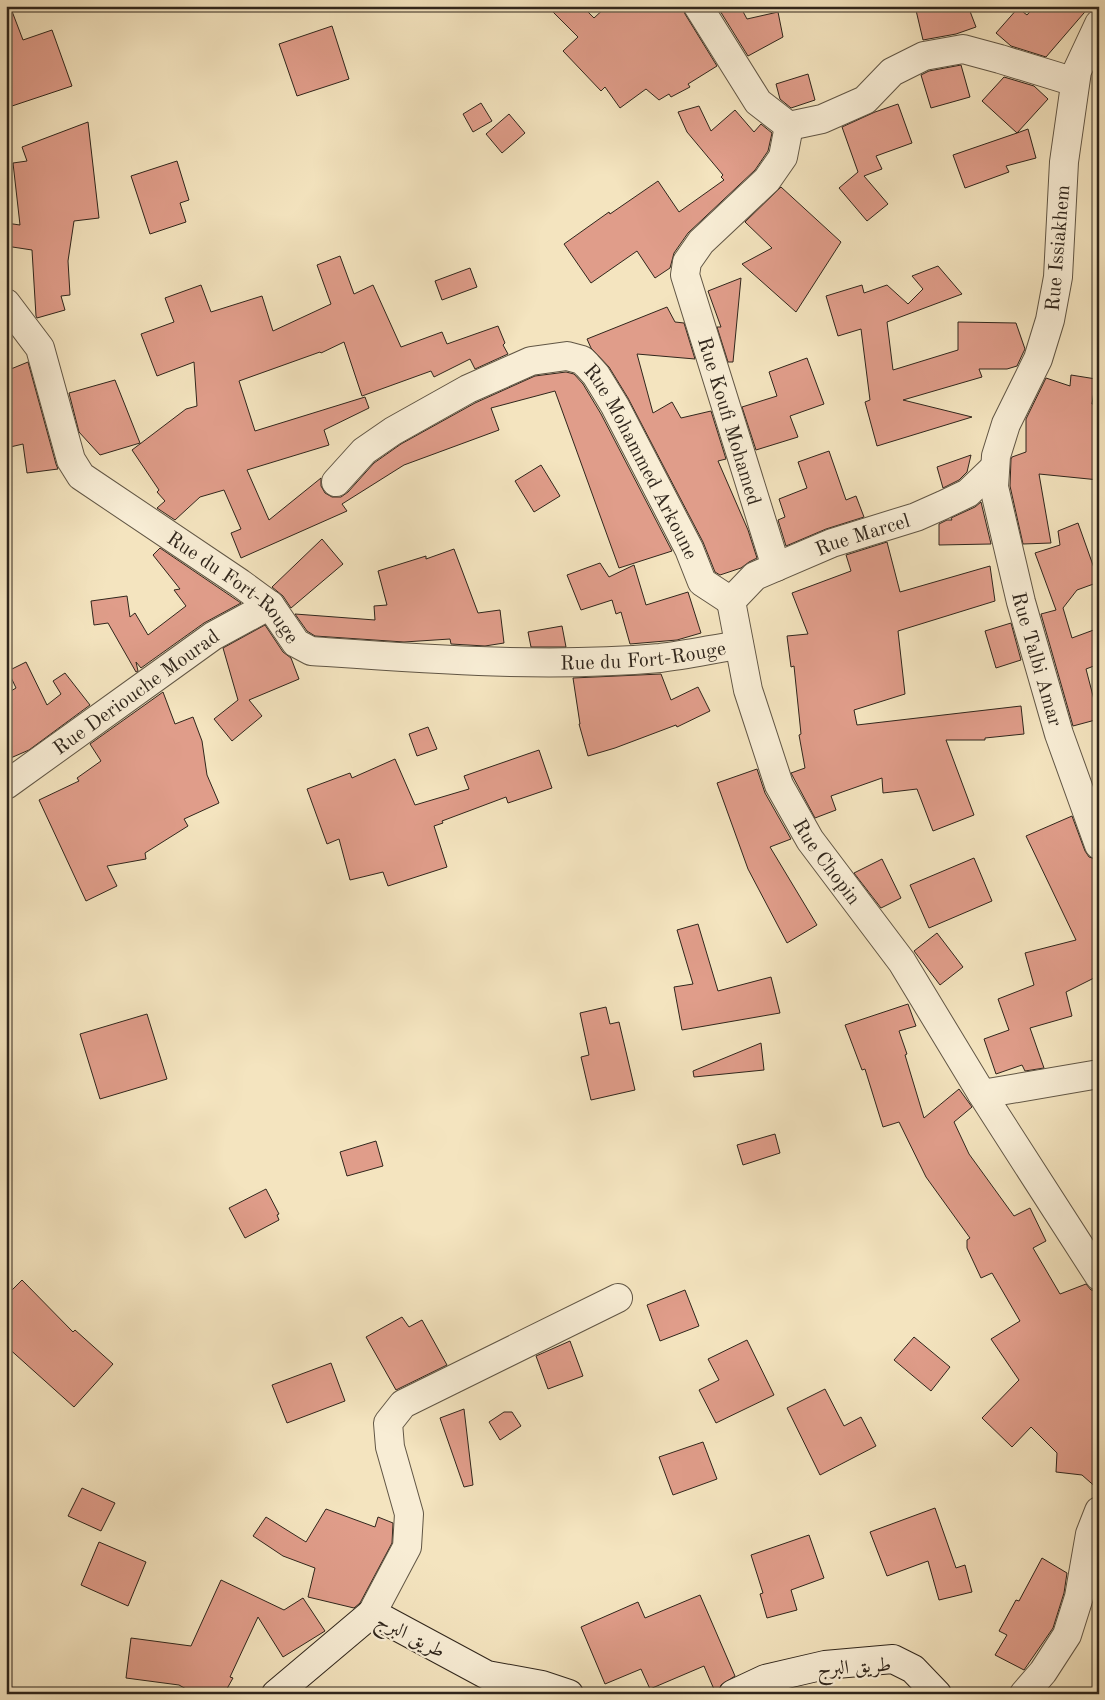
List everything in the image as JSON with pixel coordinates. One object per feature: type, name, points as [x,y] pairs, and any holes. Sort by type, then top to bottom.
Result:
[{"type":"street","points":[[698,6],[758,102],[789,126],[822,119],[865,100],[892,72],[924,56],[962,49],[1075,82]]},
{"type":"street","name":"Rue Issiakhem","points":[[995,467],[996,456],[1006,424],[1038,359],[1050,320],[1058,278],[1064,162],[1075,82],[1077,71],[1099,24]]},
{"type":"street","name":"Rue Koufi Mohamed","points":[[776,567],[685,275],[687,262],[701,242],[722,225],[768,180],[783,157],[789,126]]},
{"type":"street","name":"Rue du Fort-Rouge","points":[[6,303],[40,348],[71,460],[81,476],[270,605],[296,643],[311,651],[460,661],[581,663],[662,657],[739,645]]},
{"type":"street","name":"Rue Mohammed Arkoune","points":[[336,482],[364,451],[393,431],[468,389],[531,361],[567,356],[582,360],[596,375],[615,406],[661,494],[702,582],[731,601]]},
{"type":"street","name":"Rue Marcel","points":[[731,601],[755,576],[832,543],[916,517],[944,505],[968,493],[995,467]]},
{"type":"street","name":"Rue Talbi Amar","points":[[995,467],[994,487],[1021,602],[1061,740],[1099,845]]},
{"type":"street","name":"Rue Chopin","points":[[731,601],[748,690],[779,785],[810,840],[902,962],[982,1094],[1099,1276]]},
{"type":"street","name":"Rue Deriouche Mourad","points":[[6,785],[213,636],[270,605]]},
{"type":"street","points":[[982,1094],[1099,1074]]},
{"type":"street","points":[[372,1613],[407,1547],[409,1514],[390,1447],[388,1423],[403,1404],[618,1298]]},
{"type":"street","points":[[1024,1694],[1043,1672],[1067,1635],[1079,1597],[1090,1534],[1099,1510]]},
{"type":"street","name":"طريق البرج","points":[[276,1694],[372,1613],[487,1675],[542,1685],[569,1694]]},
{"type":"street","name":"طريق البرج","points":[[733,1694],[765,1678],[825,1665],[893,1659],[912,1669],[937,1694]]},
{"type":"building","points":[[6,6],[10,6],[23,40],[52,30],[72,86],[6,108]]},
{"type":"building","points":[[547,6],[582,6],[594,18],[607,6],[635,6],[638,9],[654,6],[682,6],[717,66],[688,84],[690,87],[671,97],[669,94],[659,100],[646,89],[620,108],[605,87],[601,91],[563,51],[578,37]]},
{"type":"building","points":[[717,6],[740,6],[747,19],[778,12],[783,37],[748,56]]},
{"type":"building","points":[[915,6],[968,6],[976,27],[956,34],[923,40]]},
{"type":"building","points":[[1035,6],[1090,6],[1046,57],[1011,46],[996,33],[1018,8],[1027,15]]},
{"type":"building","points":[[332,26],[349,79],[297,96],[279,44]]},
{"type":"building","points":[[961,65],[970,97],[931,108],[921,75],[929,71]]},
{"type":"building","points":[[808,74],[815,100],[791,108],[780,99],[776,84]]},
{"type":"building","points":[[1004,77],[1034,86],[1048,99],[1017,133],[982,101]]},
{"type":"building","points":[[481,103],[492,121],[473,132],[463,114]]},
{"type":"building","points":[[898,104],[912,143],[876,156],[882,169],[864,176],[888,204],[867,221],[839,188],[858,172],[842,127]]},
{"type":"building","points":[[699,106],[711,131],[735,110],[754,132],[761,124],[772,133],[768,151],[755,170],[688,233],[674,253],[670,268],[655,278],[637,251],[591,283],[564,244],[609,212],[610,214],[658,181],[679,212],[724,180],[721,177],[723,175],[687,132],[678,112]]},
{"type":"building","points":[[509,114],[525,133],[502,153],[486,134]]},
{"type":"building","points":[[88,122],[99,218],[74,221],[68,261],[70,295],[61,296],[65,310],[37,318],[32,250],[6,246],[6,223],[20,225],[13,163],[27,161],[22,147]]},
{"type":"building","points":[[1028,129],[1036,158],[1006,166],[1009,172],[965,188],[953,155]]},
{"type":"building","points":[[177,161],[189,200],[180,203],[186,222],[150,234],[131,176]]},
{"type":"building","points":[[781,187],[841,242],[796,312],[742,264],[772,248],[745,222]]},
{"type":"building","points":[[340,256],[354,294],[373,285],[401,347],[442,332],[447,344],[498,326],[505,343],[503,345],[508,354],[475,369],[470,359],[434,377],[431,371],[362,396],[344,342],[321,353],[239,381],[255,431],[365,397],[369,408],[324,430],[329,445],[247,470],[269,520],[321,478],[321,486],[325,493],[332,497],[341,497],[348,492],[374,463],[401,444],[475,403],[535,376],[566,372],[574,374],[583,384],[601,414],[672,551],[619,568],[555,391],[491,408],[499,430],[404,465],[342,504],[347,511],[241,558],[231,533],[241,529],[224,490],[200,497],[175,520],[157,508],[165,501],[157,492],[159,490],[132,450],[186,409],[197,406],[194,362],[157,376],[141,334],[174,322],[165,298],[201,285],[211,312],[262,296],[273,331],[331,304],[317,265]]},
{"type":"building","points":[[938,266],[962,294],[887,322],[893,370],[958,350],[958,322],[1016,323],[1025,349],[1017,366],[1007,369],[979,369],[982,377],[903,400],[972,417],[877,446],[865,402],[870,400],[861,329],[838,336],[826,296],[862,285],[864,293],[887,285],[908,304],[923,289],[912,276]]},
{"type":"building","points":[[470,268],[477,287],[442,300],[435,281]]},
{"type":"building","points":[[741,278],[733,362],[728,362],[717,327],[721,327],[708,291]]},
{"type":"building","points":[[667,307],[675,322],[684,323],[695,359],[637,354],[653,413],[672,402],[681,418],[711,411],[726,459],[718,461],[748,530],[757,558],[741,568],[720,575],[715,572],[703,542],[628,398],[609,367],[591,348],[587,339]]},
{"type":"building","points":[[807,358],[824,404],[790,416],[798,437],[756,450],[742,407],[777,396],[769,372]]},
{"type":"building","points":[[28,362],[58,469],[27,473],[23,444],[6,448],[6,371]]},
{"type":"building","points":[[1071,375],[1096,379],[1092,404],[1099,403],[1099,480],[1039,474],[1051,543],[1023,544],[1010,486],[1011,459],[1026,452],[1026,419],[1046,378],[1070,386]]},
{"type":"building","points":[[115,380],[140,443],[100,455],[79,432],[69,393]]},
{"type":"building","points":[[829,451],[846,500],[856,496],[864,517],[826,529],[786,546],[778,520],[785,517],[779,499],[807,488],[798,462]]},
{"type":"building","points":[[971,455],[967,472],[959,480],[943,488],[937,467]]},
{"type":"building","points":[[541,465],[560,496],[534,512],[515,481]]},
{"type":"building","points":[[981,502],[991,544],[939,545],[939,524],[952,520],[951,518],[975,507]]},
{"type":"building","points":[[1078,523],[1099,582],[1077,590],[1063,608],[1072,638],[1099,628],[1099,664],[1086,669],[1099,719],[1073,726],[1041,614],[1056,610],[1035,553],[1060,545],[1058,531]]},
{"type":"building","points":[[322,539],[343,564],[291,608],[283,596],[272,587]]},
{"type":"building","points":[[887,542],[900,592],[990,566],[995,601],[898,631],[905,694],[854,710],[857,725],[1021,706],[1024,734],[985,738],[985,740],[946,740],[974,815],[933,831],[917,789],[883,793],[882,778],[831,796],[836,810],[815,818],[791,773],[805,768],[799,735],[801,734],[794,666],[791,667],[787,636],[808,634],[792,593],[851,571],[846,555]]},
{"type":"building","points":[[160,548],[241,603],[204,623],[141,668],[136,662],[138,671],[136,672],[108,623],[94,625],[91,601],[127,596],[130,617],[135,613],[148,635],[186,606],[174,590],[180,589],[153,555]]},
{"type":"building","points":[[454,549],[478,613],[500,610],[504,643],[485,646],[451,644],[450,639],[404,642],[315,636],[307,631],[295,614],[375,620],[374,606],[387,605],[378,571],[426,556],[426,559]]},
{"type":"building","points":[[600,563],[609,577],[634,565],[646,605],[688,592],[701,633],[677,640],[630,644],[621,612],[616,614],[612,600],[581,610],[567,575]]},
{"type":"building","points":[[1011,623],[1021,660],[996,668],[985,631]]},
{"type":"building","points":[[265,625],[283,652],[291,658],[299,679],[249,700],[262,716],[232,741],[214,719],[238,700],[223,648]]},
{"type":"building","points":[[562,626],[566,647],[531,647],[528,632]]},
{"type":"building","points":[[26,662],[47,705],[61,694],[53,681],[65,673],[90,705],[29,750],[6,760],[6,694],[16,688],[8,671]]},
{"type":"building","points":[[661,674],[671,700],[698,687],[710,711],[677,727],[676,725],[588,756],[579,724],[573,678]]},
{"type":"building","points":[[163,692],[175,724],[193,717],[202,741],[207,775],[219,803],[184,819],[188,826],[145,853],[146,859],[107,866],[117,886],[86,901],[39,800],[79,781],[77,778],[101,761],[90,744]]},
{"type":"building","points":[[428,727],[437,749],[417,756],[409,734]]},
{"type":"building","points":[[539,750],[552,788],[508,803],[506,797],[442,821],[443,823],[434,826],[447,867],[388,886],[383,872],[350,880],[339,839],[327,844],[307,789],[350,773],[352,778],[395,759],[415,805],[469,789],[464,776]]},
{"type":"building","points":[[757,769],[765,793],[791,839],[770,847],[817,925],[787,943],[748,869],[717,783]]},
{"type":"building","points":[[1072,816],[1085,851],[1089,857],[1099,860],[1099,988],[1094,978],[1066,992],[1072,1016],[1030,1028],[1044,1068],[1025,1071],[1022,1065],[996,1074],[984,1039],[1009,1030],[998,999],[1034,985],[1025,953],[1076,940],[1026,836]]},
{"type":"building","points":[[974,858],[992,901],[929,928],[910,885]]},
{"type":"building","points":[[882,859],[901,898],[881,908],[854,873]]},
{"type":"building","points":[[698,924],[718,991],[771,977],[780,1013],[682,1030],[674,987],[693,984],[677,930]]},
{"type":"building","points":[[937,933],[963,967],[940,985],[914,951]]},
{"type":"building","points":[[908,1004],[916,1026],[899,1031],[924,1118],[959,1089],[972,1107],[954,1122],[969,1154],[1014,1216],[1030,1208],[1046,1241],[1033,1248],[1060,1294],[1086,1284],[1091,1290],[1099,1291],[1099,1490],[1082,1475],[1056,1472],[1057,1453],[1031,1427],[1012,1447],[982,1418],[1019,1380],[991,1339],[1020,1321],[992,1273],[981,1278],[967,1248],[967,1240],[970,1238],[926,1177],[899,1122],[883,1127],[865,1069],[862,1070],[845,1025]]},
{"type":"building","points":[[606,1007],[610,1024],[619,1022],[635,1090],[591,1100],[581,1057],[589,1055],[580,1013]]},
{"type":"building","points":[[147,1014],[167,1079],[100,1099],[80,1034]]},
{"type":"building","points":[[761,1043],[764,1070],[694,1077],[693,1071]]},
{"type":"building","points":[[775,1134],[780,1153],[743,1165],[737,1145]]},
{"type":"building","points":[[376,1141],[383,1166],[347,1176],[340,1152]]},
{"type":"building","points":[[266,1189],[279,1214],[277,1215],[279,1220],[245,1238],[229,1208]]},
{"type":"building","points":[[22,1280],[73,1332],[75,1330],[113,1364],[74,1407],[6,1346],[6,1296]]},
{"type":"building","points":[[685,1290],[699,1326],[660,1341],[647,1305]]},
{"type":"building","points":[[402,1317],[409,1327],[422,1320],[447,1365],[396,1390],[366,1337]]},
{"type":"building","points":[[914,1337],[950,1367],[931,1391],[894,1360]]},
{"type":"building","points":[[747,1340],[774,1395],[716,1423],[699,1390],[719,1380],[708,1359]]},
{"type":"building","points":[[570,1341],[583,1376],[548,1389],[536,1356]]},
{"type":"building","points":[[331,1363],[345,1401],[287,1423],[272,1385]]},
{"type":"building","points":[[825,1389],[844,1426],[861,1417],[876,1446],[820,1475],[787,1408]]},
{"type":"building","points":[[464,1409],[473,1485],[464,1487],[440,1418]]},
{"type":"building","points":[[504,1412],[512,1412],[521,1426],[500,1440],[489,1422]]},
{"type":"building","points":[[703,1442],[717,1479],[673,1495],[659,1457]]},
{"type":"building","points":[[82,1488],[115,1503],[101,1531],[68,1516]]},
{"type":"building","points":[[935,1508],[956,1568],[965,1565],[972,1592],[939,1600],[928,1561],[887,1576],[870,1532]]},
{"type":"building","points":[[326,1509],[375,1527],[378,1517],[393,1523],[392,1543],[360,1603],[354,1608],[308,1597],[315,1568],[283,1556],[253,1536],[266,1517],[306,1542]]},
{"type":"building","points":[[809,1535],[824,1578],[791,1590],[797,1610],[767,1618],[760,1594],[763,1593],[751,1555]]},
{"type":"building","points":[[99,1542],[146,1562],[128,1606],[81,1585]]},
{"type":"building","points":[[1042,1558],[1067,1573],[1064,1593],[1053,1628],[1024,1670],[995,1655],[1007,1635],[999,1631],[1016,1600],[1019,1601]]},
{"type":"building","points":[[221,1580],[284,1610],[303,1598],[325,1631],[283,1657],[258,1617],[230,1677],[233,1678],[224,1694],[195,1694],[179,1685],[126,1678],[131,1638],[191,1646]]},
{"type":"building","points":[[700,1595],[735,1676],[721,1685],[718,1694],[716,1694],[704,1666],[650,1689],[641,1669],[605,1684],[581,1627],[638,1602],[645,1618]]}]
